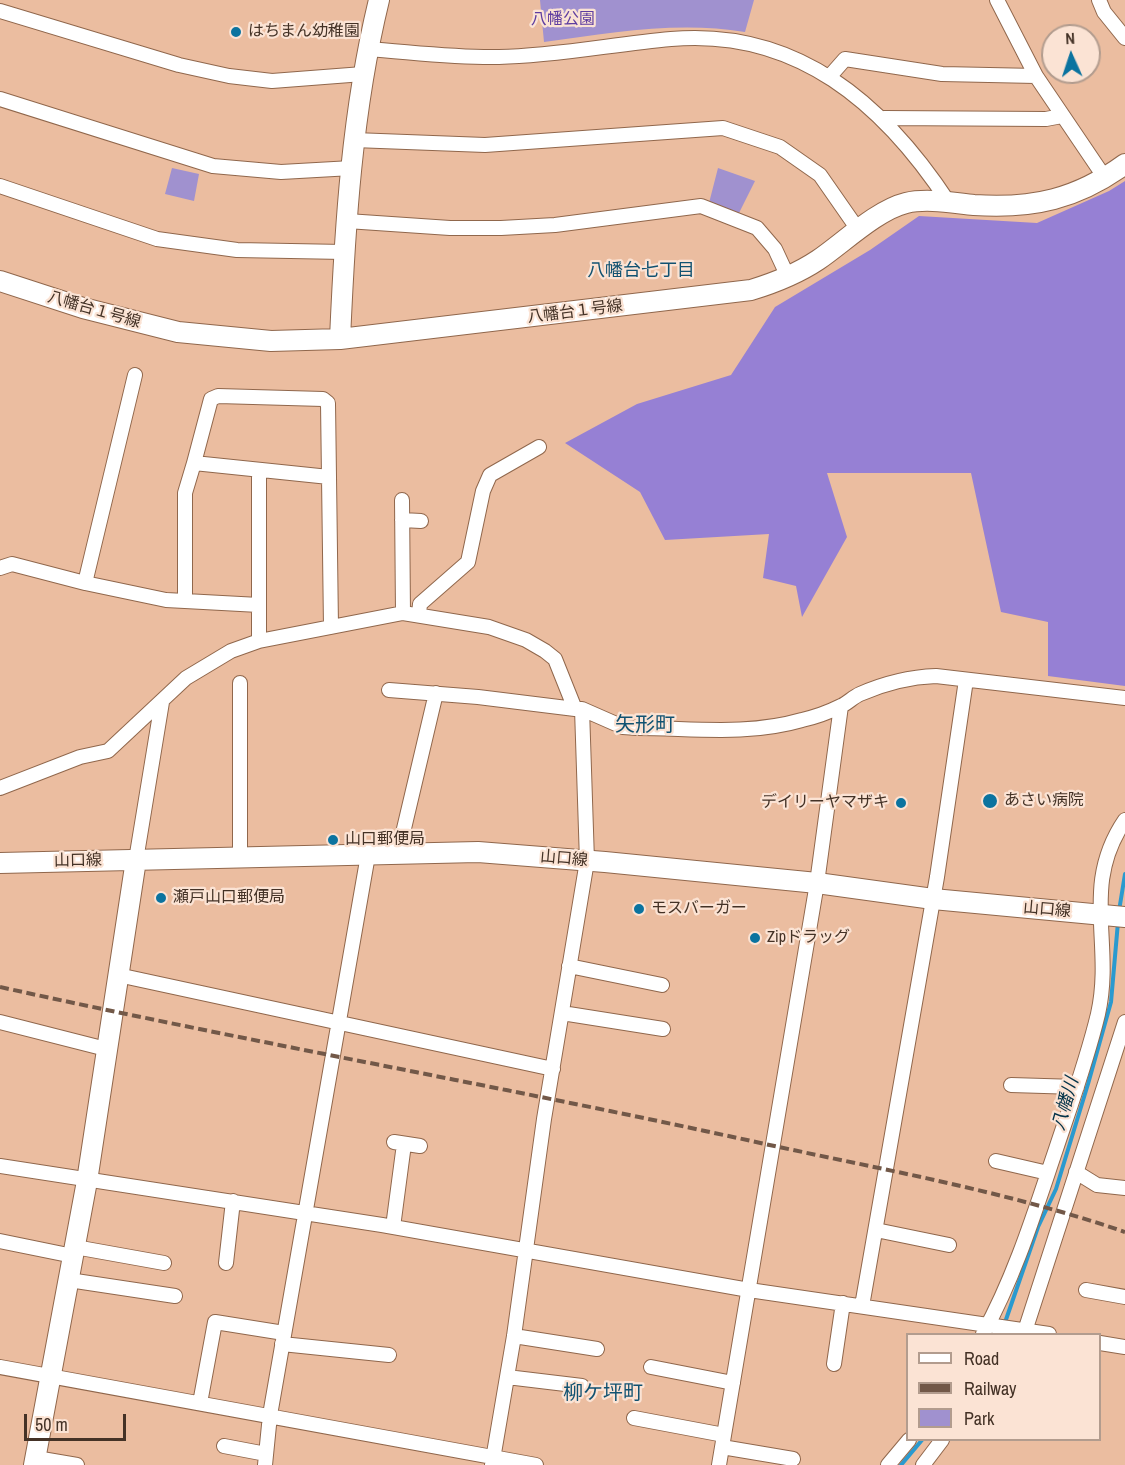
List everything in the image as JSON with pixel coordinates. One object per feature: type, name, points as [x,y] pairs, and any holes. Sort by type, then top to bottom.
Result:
[{"type":"street","points":[[340,339],[344,252],[354,140],[367,49],[379,0]]},
{"type":"street","points":[[998,0],[1035,76],[1105,178]]},
{"type":"street","points":[[1099,0],[1104,12],[1125,38]]},
{"type":"street","points":[[0,11],[179,66],[229,76],[272,81],[363,74]]},
{"type":"street","points":[[367,49],[500,57],[673,39],[709,39],[774,52],[830,76],[851,90],[884,118],[925,166],[950,202]]},
{"type":"street","points":[[830,76],[845,59],[942,74],[1035,76]]},
{"type":"street","points":[[0,99],[213,166],[281,172],[352,168]]},
{"type":"street","points":[[884,118],[1046,119],[1062,116]]},
{"type":"street","points":[[354,140],[485,145],[723,128],[780,147],[820,175],[859,231]]},
{"type":"street","name":"八幡台１号線","points":[[0,281],[83,308],[178,332],[270,340],[340,339],[751,290],[788,277],[815,262],[885,213],[906,203],[950,202],[1004,207],[1037,204],[1088,187],[1125,164]]},
{"type":"street","points":[[0,186],[157,239],[237,250],[344,252]]},
{"type":"street","points":[[347,221],[450,228],[501,228],[555,225],[701,206],[757,228],[775,249],[788,277]]},
{"type":"street","points":[[85,583],[135,375]]},
{"type":"street","points":[[185,601],[185,493],[211,399],[218,396],[323,399],[328,403],[331,627]]},
{"type":"street","points":[[418,615],[420,604],[468,562],[483,491],[490,475],[539,447]]},
{"type":"street","points":[[194,463],[329,477]]},
{"type":"street","points":[[259,470],[259,641]]},
{"type":"street","points":[[402,500],[403,613]]},
{"type":"street","points":[[402,520],[421,521]]},
{"type":"street","points":[[0,568],[12,564],[85,583],[166,600],[259,605]]},
{"type":"street","points":[[0,788],[80,757],[108,751],[186,678],[231,651],[259,641],[403,613],[489,627],[526,640],[555,659],[578,709],[587,861],[493,1461]]},
{"type":"street","points":[[389,690],[578,709],[623,727],[719,731],[769,729],[841,706],[857,695],[882,684],[912,677],[936,676],[1125,698]]},
{"type":"street","points":[[862,1306],[933,899],[966,680]]},
{"type":"street","points":[[240,683],[240,858]]},
{"type":"street","points":[[398,854],[436,693]]},
{"type":"street","points":[[77,1465],[35,1462],[49,1376],[87,1181],[162,702]]},
{"type":"street","points":[[719,1465],[817,884],[841,706]]},
{"type":"street","points":[[988,1328],[1025,1239],[1048,1173],[1077,1088],[1100,1003],[1110,915],[1101,871],[1114,837],[1125,820]]},
{"type":"street","name":"山口線","points":[[0,862],[478,852],[587,861],[817,884],[933,899],[1110,915]]},
{"type":"street","points":[[224,1446],[265,1460],[283,1338],[368,855]]},
{"type":"street","points":[[569,966],[653,980]]},
{"type":"street","points":[[118,975],[553,1069]]},
{"type":"street","points":[[562,1013],[654,1024]]},
{"type":"street","points":[[0,1022],[106,1049]]},
{"type":"street","points":[[0,1166],[393,1227],[749,1290],[862,1306],[988,1328],[1011,1327],[1026,1333],[1125,1022]]},
{"type":"street","points":[[1011,1084],[1077,1088]]},
{"type":"street","points":[[393,1227],[399,1143],[420,1146]]},
{"type":"street","points":[[996,1161],[1048,1173]]},
{"type":"street","points":[[1076,1172],[1097,1185],[1125,1188]]},
{"type":"street","points":[[226,1263],[233,1201]]},
{"type":"street","points":[[876,1230],[949,1245]]},
{"type":"street","points":[[0,1241],[164,1263]]},
{"type":"street","points":[[69,1280],[175,1296]]},
{"type":"street","points":[[1086,1290],[1125,1297]]},
{"type":"street","points":[[834,1364],[843,1303]]},
{"type":"street","points":[[200,1403],[215,1322],[283,1338],[389,1355]]},
{"type":"street","points":[[514,1336],[597,1349]]},
{"type":"street","points":[[1101,1343],[1125,1347]]},
{"type":"street","points":[[0,1367],[270,1415],[493,1461],[536,1465]]},
{"type":"street","points":[[651,1367],[733,1383]]},
{"type":"street","points":[[507,1377],[582,1386]]},
{"type":"street","points":[[634,1418],[793,1460]]},
{"type":"street","points":[[888,1465],[908,1441]]},
{"type":"street","points":[[923,1465],[941,1441]]},
{"type":"green space","name":"八幡公園","points":[[540,0],[754,0],[745,32],[694,28],[644,29],[544,42]]},
{"type":"green space","points":[[172,168],[199,174],[194,201],[165,194]]},
{"type":"green space","points":[[718,168],[755,181],[739,213],[709,203]]},
{"type":"shaded area","points":[[1125,181],[1125,686],[1048,676],[1048,622],[1001,612],[971,473],[827,473],[847,537],[802,617],[796,586],[763,578],[769,534],[665,540],[640,492],[565,443],[637,404],[731,375],[775,307],[870,250],[919,216],[1037,223],[1109,191]]},
{"type":"waterway","name":"八幡川","points":[[1119,911],[1125,874]]},
{"type":"waterway","name":"八幡川","points":[[1001,1333],[1038,1227],[1056,1189],[1088,1084],[1111,1002],[1118,922]]},
{"type":"waterway","name":"八幡川","points":[[901,1465],[921,1441]]},
{"type":"railway","points":[[0,987],[901,1173],[992,1193],[1125,1232]]},
{"type":"place","name":"はちまん幼稚園","points":[[236,32]]},
{"type":"place","name":"あさい病院","points":[[990,801]]},
{"type":"place","name":"デイリーヤマザキ","points":[[901,803]]},
{"type":"place","name":"山口郵便局","points":[[333,840]]},
{"type":"place","name":"瀬戸山口郵便局","points":[[161,898]]},
{"type":"place","name":"モスバーガー","points":[[639,909]]},
{"type":"place","name":"Zipドラッグ","points":[[755,938]]},
{"type":"district","name":"八幡台七丁目","points":[[641,271]]},
{"type":"district","name":"矢形町","points":[[645,726]]},
{"type":"district","name":"柳ケ坪町","points":[[603,1394]]}]
